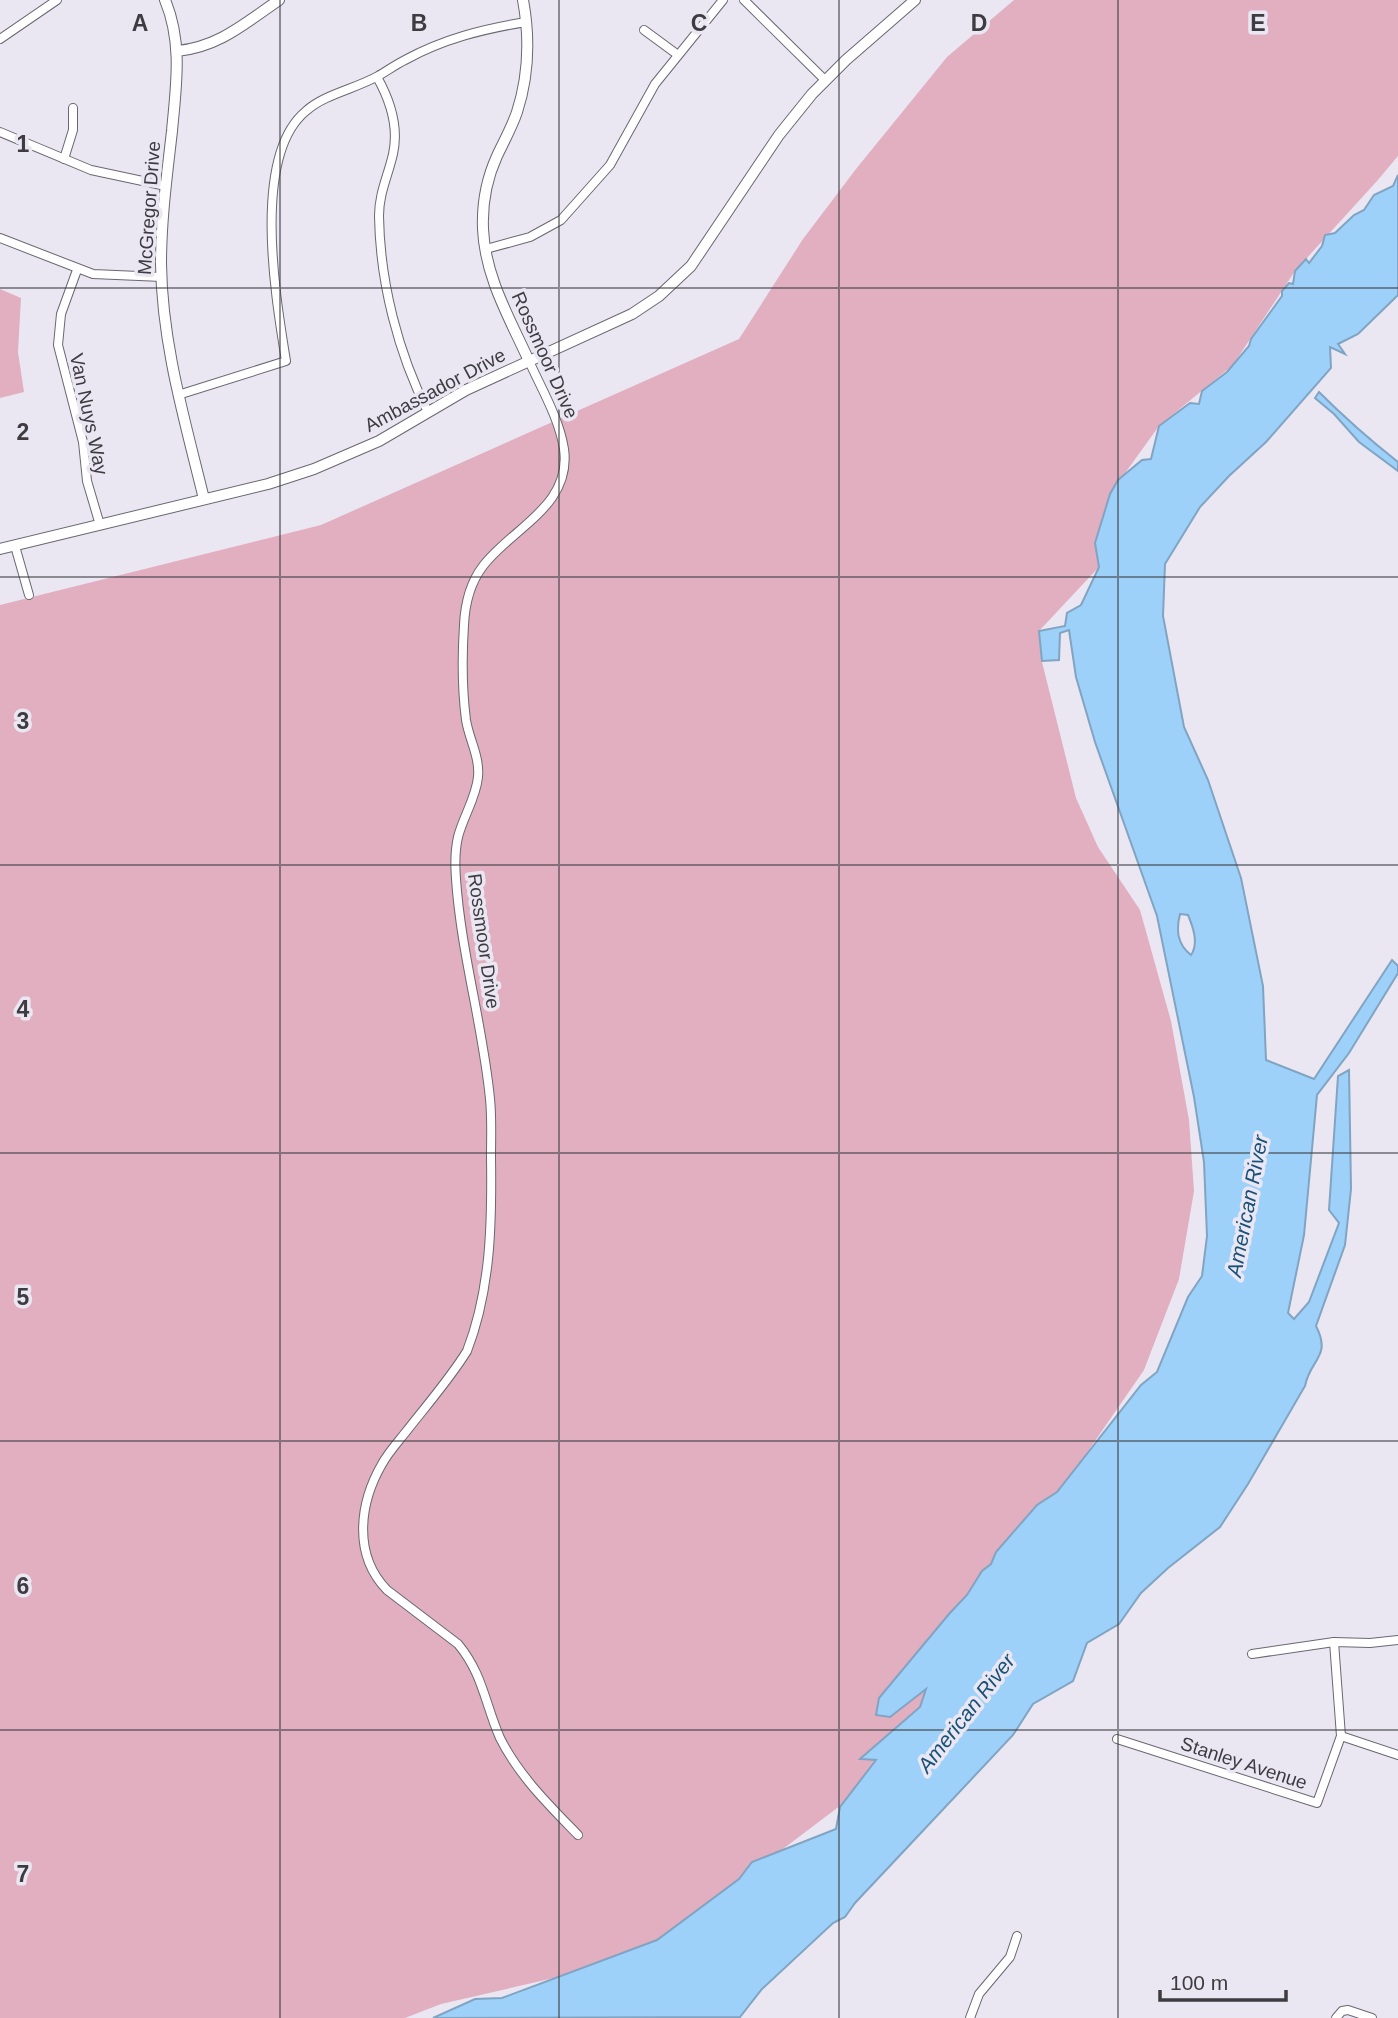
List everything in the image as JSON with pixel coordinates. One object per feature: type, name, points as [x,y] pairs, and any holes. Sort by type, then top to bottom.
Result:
[{"type":"street","points":[[0,39],[57,0]]},
{"type":"street","name":"McGregor Drive","points":[[165,0],[177,51],[177,82],[162,224],[166,331],[178,395],[204,499]]},
{"type":"street","points":[[177,51],[194,49],[220,40],[279,0]]},
{"type":"street","name":"Rossmoor Drive","points":[[523,0],[528,60],[524,85],[517,113],[497,156],[486,190],[483,227],[495,287],[555,417],[564,452],[561,483],[545,508],[484,565],[472,586],[464,625],[463,691],[478,778],[458,838],[456,877],[490,1100],[492,1213],[488,1258],[467,1351],[383,1461],[367,1503],[363,1536],[368,1564],[377,1580],[466,1653],[481,1680],[494,1725],[509,1755],[534,1789],[578,1835]]},
{"type":"street","points":[[486,249],[530,237],[561,220],[610,165],[654,84],[723,0]]},
{"type":"street","points":[[744,0],[825,80]]},
{"type":"street","name":"Ambassador Drive","points":[[0,549],[268,484],[314,469],[379,441],[466,390],[632,314],[673,284],[703,250],[795,113],[825,80],[915,0]]},
{"type":"street","points":[[178,395],[286,362],[273,253],[274,190],[280,150],[291,126],[305,111],[446,41],[526,22]]},
{"type":"street","points":[[644,30],[678,55]]},
{"type":"street","points":[[377,77],[390,106],[394,133],[393,155],[384,178],[379,203],[384,270],[396,326],[415,387],[428,412]]},
{"type":"street","points":[[64,159],[73,130],[72,108]]},
{"type":"street","points":[[0,132],[107,174],[166,186]]},
{"type":"street","points":[[0,238],[77,270],[107,275],[162,277]]},
{"type":"street","name":"Van Nuys Way","points":[[77,270],[61,314],[58,345],[83,442],[87,481],[100,525]]},
{"type":"street","points":[[15,546],[29,595]]},
{"type":"street","points":[[1252,1654],[1334,1642],[1370,1643],[1398,1640]]},
{"type":"street","points":[[1334,1642],[1340,1736],[1398,1755]]},
{"type":"street","name":"Stanley Avenue","points":[[1117,1739],[1317,1803],[1340,1736]]},
{"type":"street","points":[[970,2018],[979,1994],[1010,1957],[1017,1936]]},
{"type":"street","points":[[1336,2018],[1342,2011],[1348,2011],[1372,2018]]},
{"type":"shaded area","points":[[1014,0],[1398,0],[1398,156],[1295,271],[1233,365],[1159,426],[1110,494],[1095,543],[1099,567],[1039,631],[1042,662],[1076,798],[1098,847],[1140,910],[1171,1021],[1189,1120],[1194,1191],[1179,1279],[1144,1370],[1039,1522],[962,1667],[861,1790],[673,1932],[602,1967],[441,2004],[405,2018],[0,2018],[0,605],[321,525],[739,339],[803,239],[856,169],[947,57]]},
{"type":"shaded area","points":[[0,289],[21,298],[18,352],[24,392],[0,398]]},
{"type":"water","name":"American River","points":[[1398,175],[1398,295],[1358,334],[1338,344],[1345,354],[1330,347],[1331,368],[1266,442],[1200,507],[1165,564],[1163,616],[1184,727],[1208,780],[1241,878],[1263,986],[1266,1060],[1314,1079],[1392,960],[1398,966],[1398,973],[1349,1053],[1317,1095],[1304,1235],[1288,1313],[1294,1319],[1309,1302],[1339,1223],[1329,1210],[1338,1076],[1349,1070],[1351,1189],[1345,1245],[1316,1326],[1322,1345],[1321,1351],[1305,1386],[1220,1527],[1141,1593],[1119,1624],[1087,1643],[1073,1681],[1033,1704],[1013,1735],[855,1903],[845,1917],[833,1923],[762,1989],[740,2017],[433,2018],[475,1999],[502,1998],[657,1940],[739,1879],[752,1862],[836,1829],[840,1807],[876,1760],[860,1759],[920,1707],[926,1689],[890,1717],[876,1715],[879,1698],[967,1595],[982,1571],[991,1564],[996,1552],[1037,1505],[1057,1492],[1141,1385],[1157,1372],[1188,1297],[1202,1276],[1207,1236],[1204,1162],[1194,1097],[1157,916],[1095,742],[1076,677],[1069,630],[1060,633],[1059,660],[1042,661],[1039,631],[1065,626],[1067,613],[1081,605],[1099,567],[1095,543],[1110,494],[1118,480],[1142,460],[1151,459],[1159,426],[1190,403],[1199,404],[1202,391],[1227,372],[1249,346],[1251,339],[1282,296],[1282,291],[1289,283],[1293,284],[1295,271],[1306,259],[1309,263],[1322,246],[1325,235],[1335,233],[1354,215],[1364,210],[1374,195],[1393,186]],"holes":[[[1180,914],[1188,915],[1195,940],[1191,955],[1180,941],[1178,931]]]},
{"type":"water","points":[[1319,392],[1398,462],[1398,471],[1359,442],[1334,414],[1315,398]]}]
